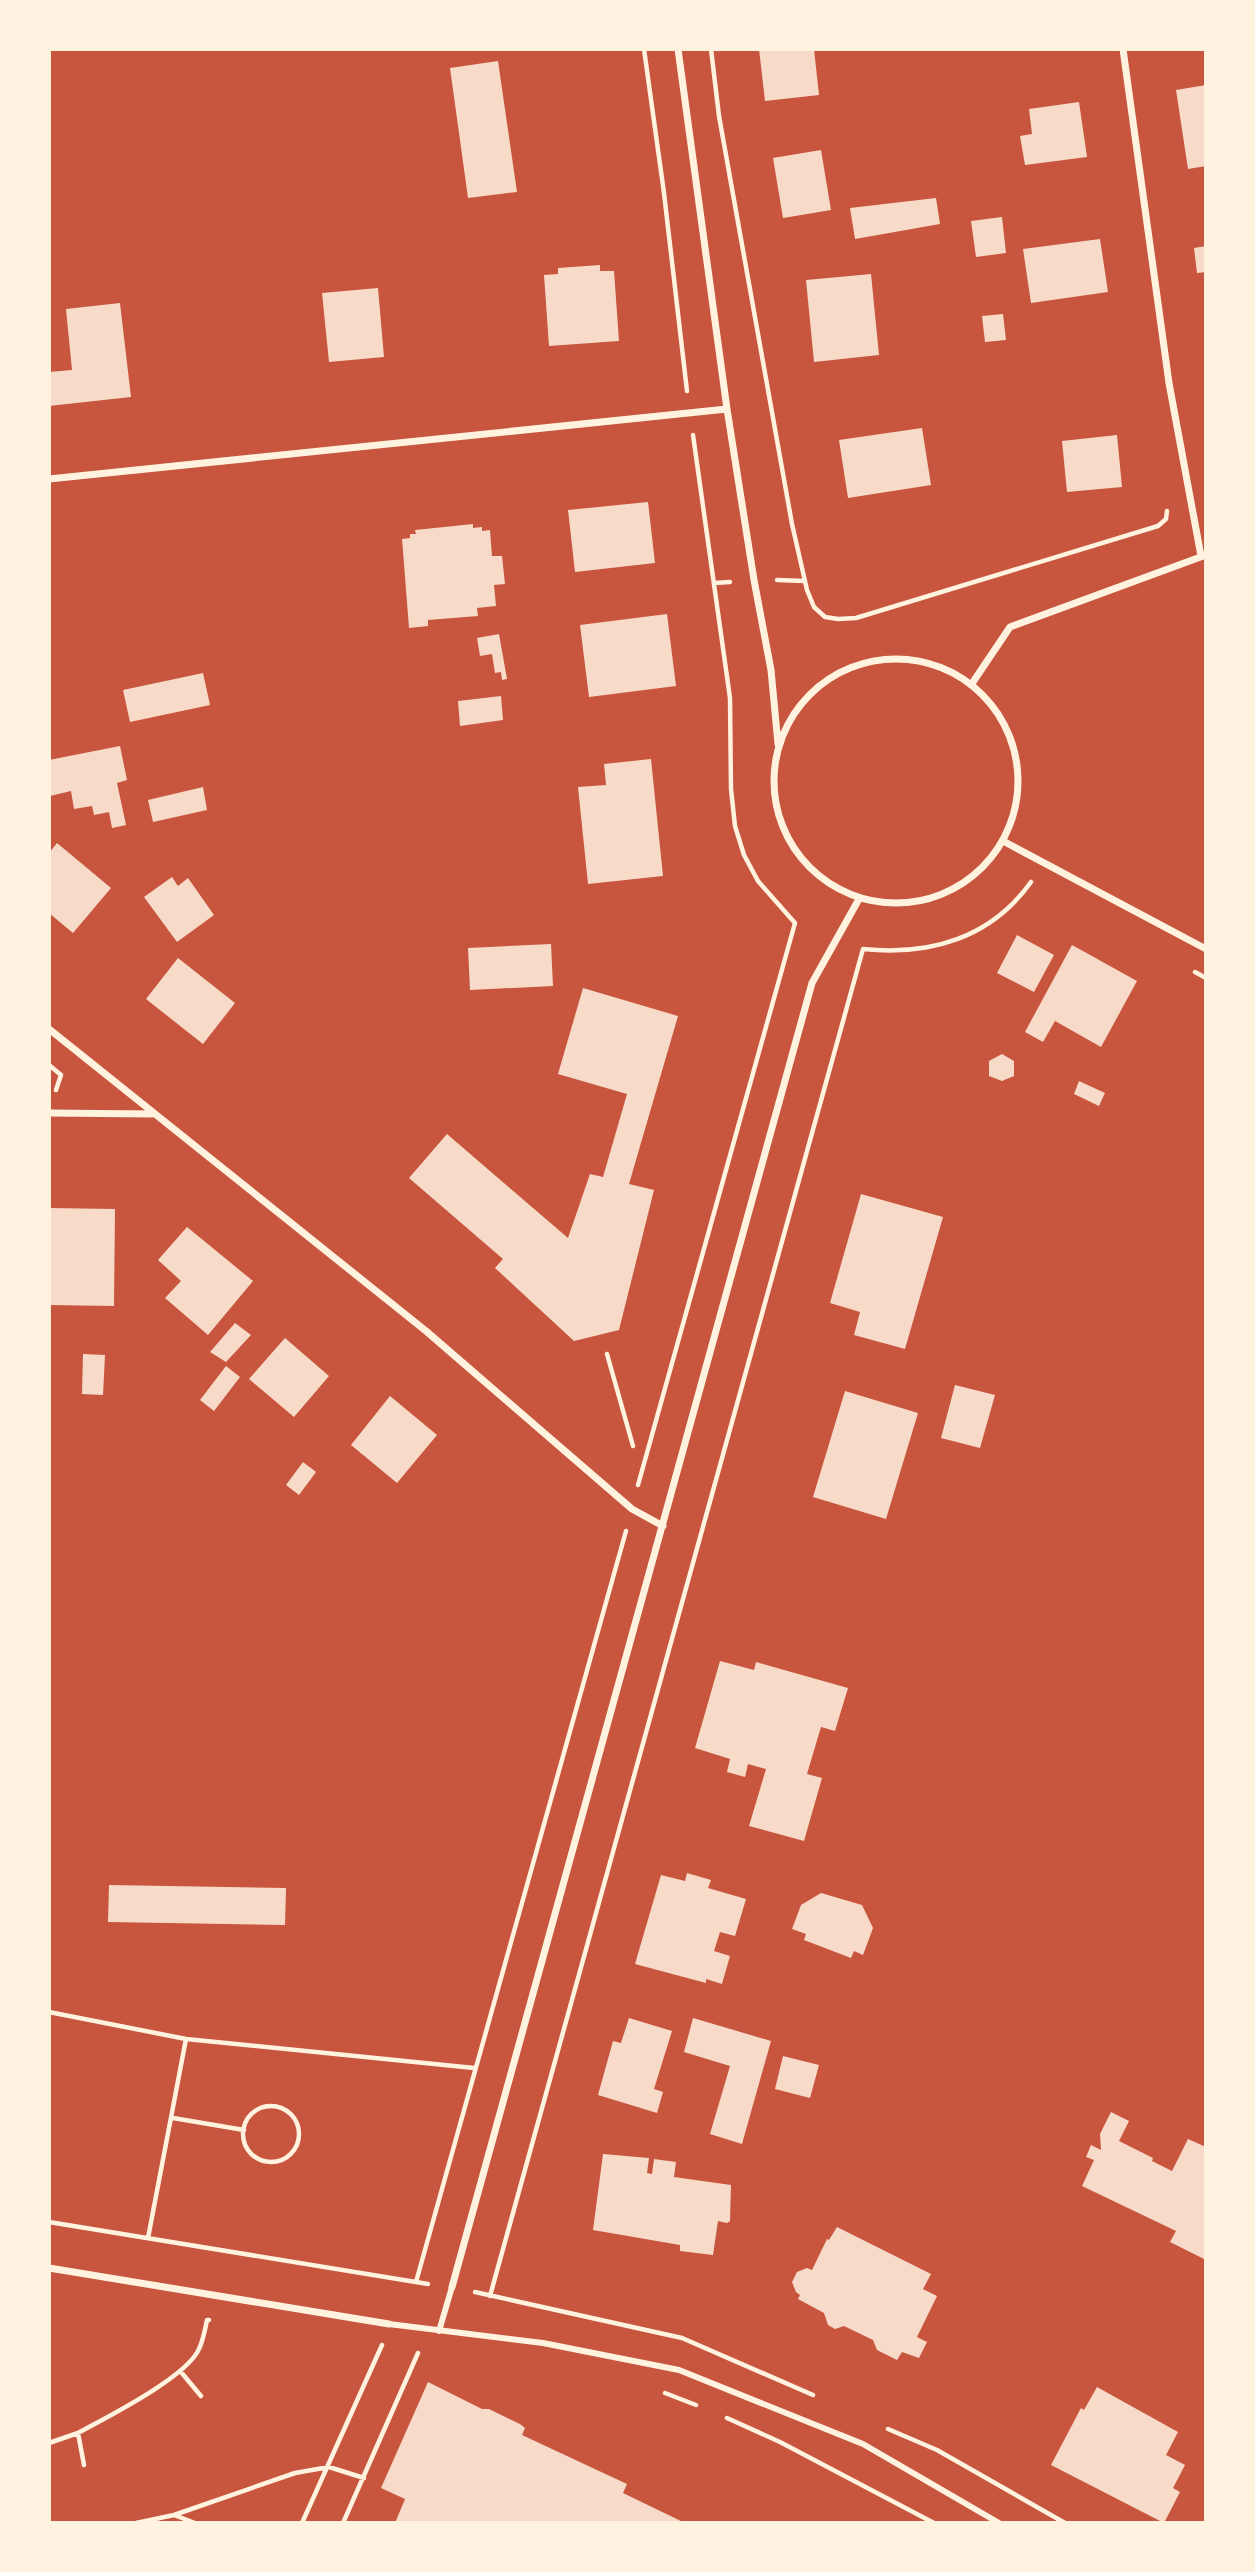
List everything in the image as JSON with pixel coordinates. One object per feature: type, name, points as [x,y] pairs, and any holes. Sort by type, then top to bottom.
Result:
[{"type":"street","points":[[678,49],[727,409],[771,670],[778,745],[773,783],[779,821],[797,855],[825,882],[859,899],[901,904],[941,895],[976,874],[1003,841],[1015,809],[1018,774],[1012,740],[995,709],[971,685],[936,666],[897,659],[859,664],[823,682],[796,710],[778,745]]},
{"type":"street","points":[[971,685],[1010,627],[1203,556],[1169,383],[1122,49]]},
{"type":"street","points":[[49,479],[727,409]]},
{"type":"street","points":[[1003,841],[1206,948]]},
{"type":"street","points":[[439,2331],[812,982],[859,899]]},
{"type":"street","points":[[49,1029],[426,1331],[632,1509],[663,1526]]},
{"type":"street","points":[[49,1113],[152,1114]]},
{"type":"street","points":[[49,2268],[439,2331],[543,2343],[679,2370],[863,2444],[999,2523]]},
{"type":"path","points":[[416,2282],[795,923],[758,881],[744,855],[735,826],[730,698],[644,49]]},
{"type":"path","points":[[711,49],[719,117],[792,524],[814,607],[825,617],[838,620],[856,618],[1158,526],[1166,519],[1167,508]]},
{"type":"path","points":[[490,2296],[863,949],[915,949],[944,943],[975,932],[1000,917],[1020,897],[1032,879]]},
{"type":"path","points":[[49,1065],[61,1075],[55,1095],[49,1095]]},
{"type":"path","points":[[607,1354],[632,1446]]},
{"type":"path","points":[[49,2012],[186,2039],[474,2068]]},
{"type":"path","points":[[148,2238],[186,2039]]},
{"type":"path","points":[[273,2106],[282,2108],[296,2120],[299,2139],[296,2148],[283,2160],[265,2162],[249,2152],[245,2144],[244,2130],[249,2117],[256,2111],[273,2106]]},
{"type":"path","points":[[173,2118],[244,2130]]},
{"type":"path","points":[[49,2222],[452,2287]]},
{"type":"path","points":[[49,2443],[78,2433],[118,2412],[181,2372],[198,2351],[207,2320],[220,2322]]},
{"type":"path","points":[[369,2344],[395,2348]]},
{"type":"path","points":[[302,2523],[382,2346]]},
{"type":"path","points":[[343,2523],[420,2353],[407,2350]]},
{"type":"path","points":[[181,2372],[201,2396]]},
{"type":"path","points":[[656,2390],[700,2407]]},
{"type":"path","points":[[722,2415],[780,2442],[934,2523]]},
{"type":"path","points":[[78,2433],[84,2465]]},
{"type":"path","points":[[136,2523],[174,2515],[295,2473],[329,2467],[364,2478]]},
{"type":"path","points":[[174,2515],[195,2523]]},
{"type":"building","points":[[759,49],[814,49],[819,95],[765,101]]},
{"type":"building","points":[[498,61],[517,192],[468,198],[450,68]]},
{"type":"building","points":[[1206,85],[1206,166],[1188,169],[1176,90]]},
{"type":"building","points":[[1079,102],[1087,157],[1025,165],[1020,136],[1032,134],[1029,109]]},
{"type":"building","points":[[821,150],[831,210],[783,218],[773,158]]},
{"type":"building","points":[[936,198],[940,224],[855,239],[850,208]]},
{"type":"building","points":[[1002,217],[1006,253],[976,257],[971,221]]},
{"type":"building","points":[[1100,239],[1108,292],[1031,303],[1023,249]]},
{"type":"building","points":[[1206,246],[1206,272],[1197,273],[1194,248]]},
{"type":"building","points":[[600,265],[600,271],[614,271],[619,341],[549,346],[544,275],[558,274],[558,268]]},
{"type":"building","points":[[871,274],[879,355],[814,362],[806,280]]},
{"type":"building","points":[[378,288],[384,357],[329,362],[322,293]]},
{"type":"building","points":[[120,303],[131,397],[49,406],[49,372],[72,370],[66,309]]},
{"type":"building","points":[[1003,314],[1006,340],[985,342],[982,316]]},
{"type":"building","points":[[922,428],[931,485],[848,498],[839,440]]},
{"type":"building","points":[[1117,435],[1122,487],[1067,492],[1062,441]]},
{"type":"building","points":[[648,502],[655,563],[575,572],[568,510]]},
{"type":"building","points":[[473,524],[473,528],[490,530],[492,556],[502,556],[505,584],[494,585],[496,606],[477,608],[478,616],[428,620],[428,626],[409,628],[402,539],[416,534],[415,530]]},
{"type":"building","points":[[667,614],[676,686],[589,697],[580,625]]},
{"type":"building","points":[[499,634],[507,679],[502,680],[501,672],[495,673],[492,654],[480,656],[477,638]]},
{"type":"building","points":[[203,673],[210,705],[130,722],[123,690]]},
{"type":"building","points":[[501,696],[503,720],[460,726],[458,701]]},
{"type":"building","points":[[120,746],[127,780],[117,783],[126,825],[112,828],[109,812],[94,815],[92,806],[74,809],[71,791],[50,796],[49,760]]},
{"type":"building","points":[[651,759],[663,876],[588,884],[578,787],[606,785],[604,764]]},
{"type":"building","points":[[203,787],[207,810],[153,822],[148,800]]},
{"type":"building","points":[[57,843],[111,888],[73,933],[49,913],[49,853]]},
{"type":"building","points":[[172,877],[178,886],[188,878],[214,915],[177,942],[144,897]]},
{"type":"building","points":[[1017,935],[1054,955],[1034,992],[997,973]]},
{"type":"building","points":[[551,944],[553,986],[470,990],[468,948]]},
{"type":"building","points":[[1072,945],[1137,981],[1101,1047],[1055,1021],[1043,1042],[1025,1032]]},
{"type":"building","points":[[178,958],[235,1003],[203,1044],[146,999]]},
{"type":"building","points":[[583,988],[678,1016],[629,1184],[654,1190],[619,1330],[574,1341],[495,1268],[503,1259],[409,1178],[447,1134],[568,1238],[590,1174],[603,1177],[627,1094],[558,1074]]},
{"type":"building","points":[[1002,1054],[1014,1061],[1014,1076],[1002,1081],[989,1076],[989,1061]]},
{"type":"building","points":[[1079,1081],[1105,1093],[1099,1106],[1074,1094]]},
{"type":"building","points":[[861,1194],[943,1217],[905,1349],[854,1335],[860,1312],[830,1303]]},
{"type":"building","points":[[49,1208],[115,1209],[114,1306],[49,1305]]},
{"type":"building","points":[[187,1227],[253,1281],[208,1335],[165,1298],[181,1281],[158,1260]]},
{"type":"building","points":[[235,1323],[251,1335],[226,1362],[210,1352]]},
{"type":"building","points":[[285,1338],[329,1376],[294,1417],[249,1379]]},
{"type":"building","points":[[83,1354],[105,1355],[103,1395],[82,1394]]},
{"type":"building","points":[[226,1366],[240,1377],[214,1411],[200,1400]]},
{"type":"building","points":[[955,1385],[995,1395],[980,1448],[941,1438]]},
{"type":"building","points":[[845,1391],[918,1413],[886,1519],[813,1497]]},
{"type":"building","points":[[390,1396],[437,1435],[397,1483],[351,1445]]},
{"type":"building","points":[[303,1462],[316,1472],[299,1495],[286,1485]]},
{"type":"building","points":[[720,1661],[754,1670],[756,1662],[848,1688],[835,1731],[821,1727],[807,1774],[822,1778],[804,1841],[749,1826],[766,1769],[748,1764],[745,1777],[727,1772],[730,1759],[695,1748]]},
{"type":"building","points":[[687,1873],[711,1880],[708,1888],[746,1899],[735,1936],[720,1932],[714,1951],[730,1956],[722,1984],[706,1979],[706,1983],[635,1964],[661,1875],[685,1881]]},
{"type":"building","points":[[109,1885],[286,1888],[285,1925],[108,1922]]},
{"type":"building","points":[[821,1893],[862,1905],[873,1928],[863,1955],[854,1951],[851,1958],[804,1940],[806,1934],[792,1929],[801,1905]]},
{"type":"building","points":[[629,2018],[672,2031],[654,2089],[663,2092],[657,2113],[598,2095],[613,2041],[621,2043]]},
{"type":"building","points":[[693,2018],[771,2041],[742,2144],[710,2134],[730,2066],[684,2052]]},
{"type":"building","points":[[783,2056],[819,2065],[810,2098],[775,2089]]},
{"type":"building","points":[[1111,2112],[1129,2121],[1119,2141],[1172,2171],[1188,2139],[1206,2147],[1206,2260],[1170,2242],[1176,2231],[1082,2186],[1094,2160],[1086,2157],[1091,2145],[1101,2150],[1100,2134]]},
{"type":"building","points":[[603,2154],[649,2158],[647,2173],[652,2174],[654,2159],[676,2162],[674,2177],[731,2185],[730,2221],[718,2221],[713,2255],[680,2251],[680,2245],[593,2230]]},
{"type":"building","points":[[837,2227],[931,2274],[923,2289],[937,2296],[917,2337],[927,2342],[919,2358],[902,2352],[897,2360],[877,2350],[873,2340],[844,2326],[835,2329],[828,2325],[824,2313],[798,2299],[800,2295],[792,2282],[797,2272],[807,2268],[812,2270],[827,2239],[829,2240]]},
{"type":"building","points":[[428,2382],[482,2409],[489,2409],[520,2424],[525,2428],[522,2435],[627,2484],[623,2493],[685,2523],[395,2523],[405,2499],[381,2488]]},
{"type":"building","points":[[1097,2387],[1178,2432],[1166,2455],[1185,2465],[1173,2488],[1180,2492],[1164,2523],[1051,2465],[1081,2408],[1084,2410]]}]
